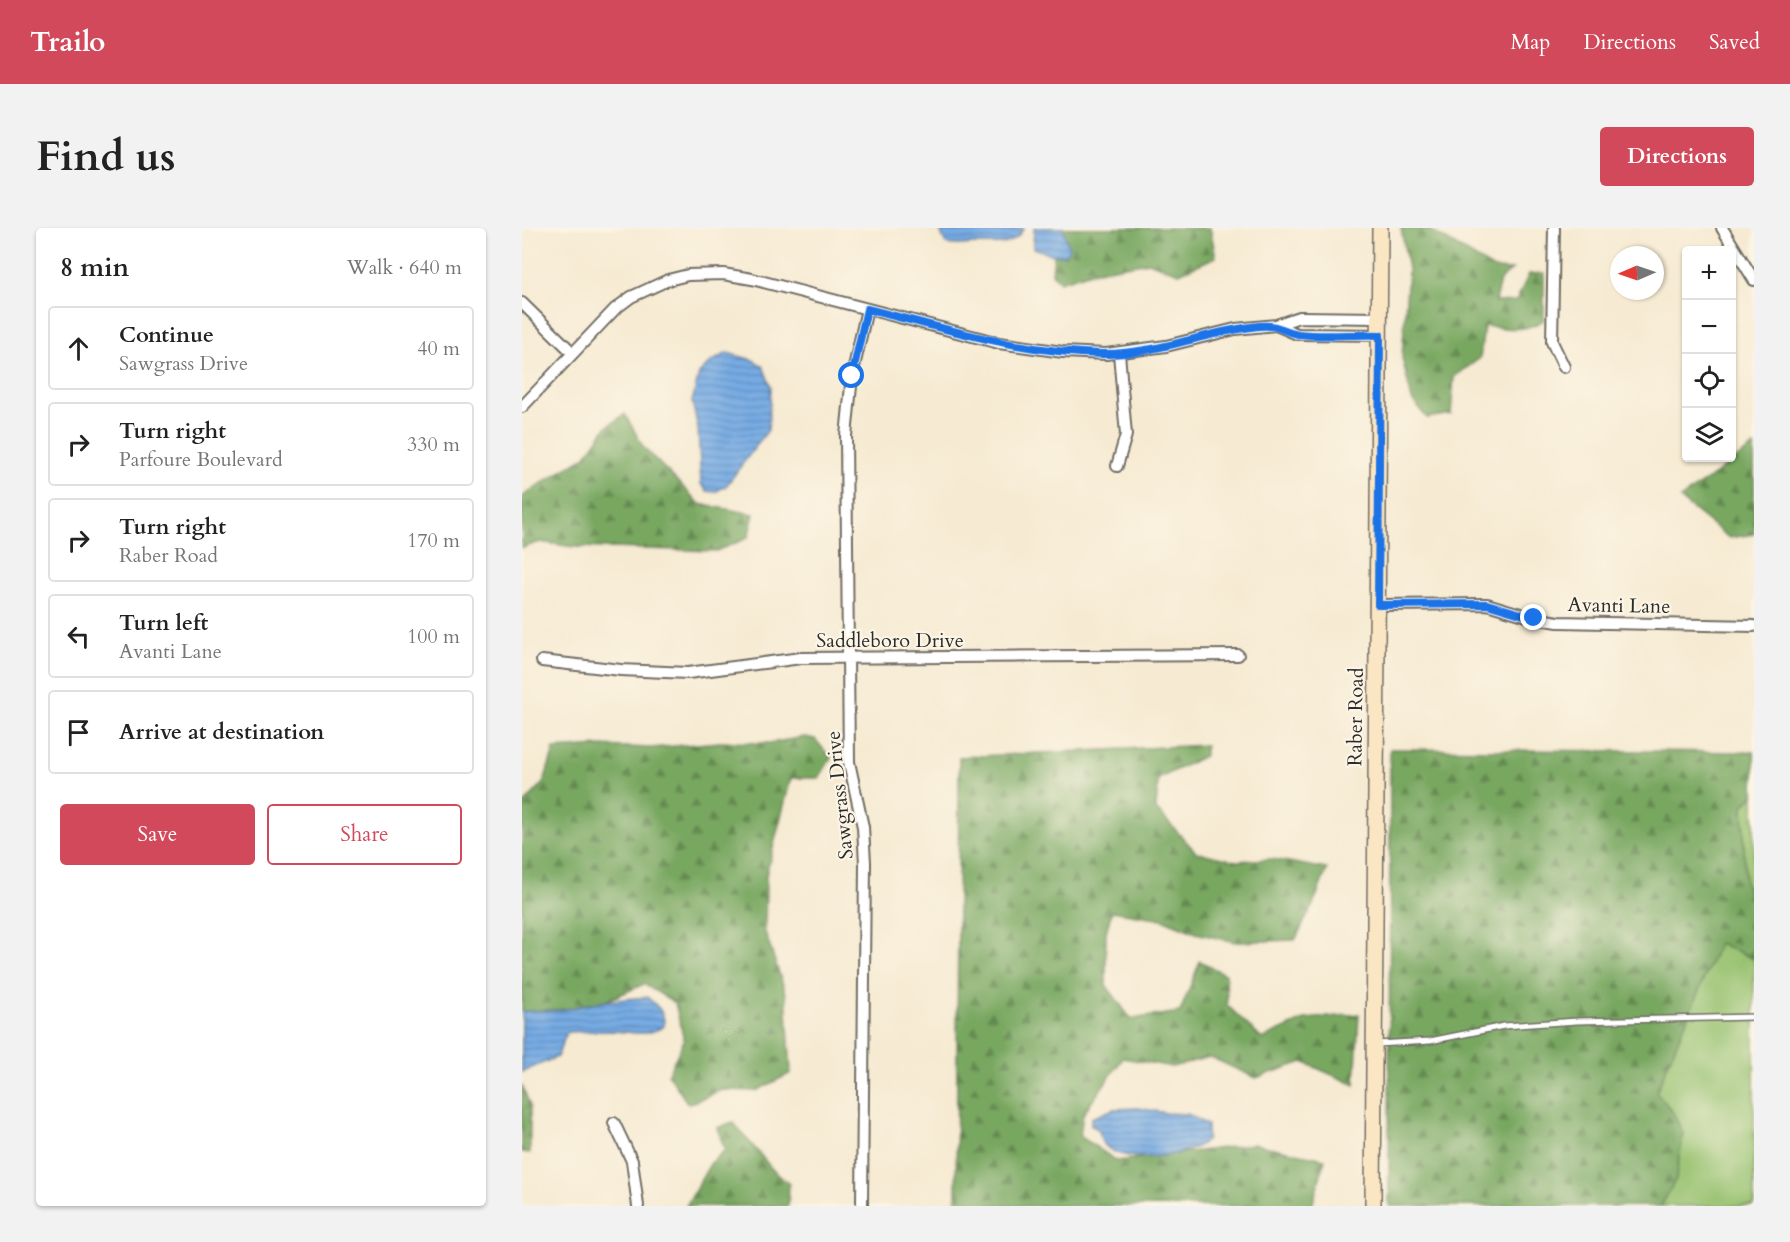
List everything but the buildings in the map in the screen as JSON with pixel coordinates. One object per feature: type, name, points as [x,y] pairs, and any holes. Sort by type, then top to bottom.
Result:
[{"type":"street","name":"Raber Road","points":[[1373,1206],[1380,228]]},
{"type":"street","points":[[1554,228],[1552,342],[1564,367]]},
{"type":"street","points":[[1722,228],[1752,274]]},
{"type":"street","points":[[522,407],[615,309],[631,297],[658,283],[688,275],[723,274],[752,279],[999,343],[1063,352],[1119,353],[1166,346],[1235,329],[1276,325],[1299,317],[1380,318]]},
{"type":"street","points":[[522,303],[573,353]]},
{"type":"street","name":"Sawgrass Drive","points":[[862,1206],[865,863],[862,819],[849,762],[847,427],[852,376],[867,309]]},
{"type":"street","points":[[1276,325],[1297,334],[1380,335]]},
{"type":"street","points":[[1117,466],[1126,435],[1119,353]]},
{"type":"street","name":"Avanti Lane","points":[[1378,605],[1487,604],[1534,618],[1558,622],[1754,626]]},
{"type":"street","name":"Saddleboro Drive","points":[[542,661],[621,670],[688,673],[801,658],[1238,655]]},
{"type":"street","points":[[614,1123],[632,1161],[638,1206]]},
{"type":"lane","points":[[1374,1044],[1430,1041],[1504,1026],[1577,1021],[1753,1017]]},
{"type":"green space","points":[[1063,228],[1210,228],[1216,257],[1179,273],[1148,262],[1091,272],[1060,282],[1052,273],[1054,255],[1065,255]]},
{"type":"green space","points":[[1401,228],[1430,230],[1494,269],[1512,270],[1500,280],[1495,302],[1516,301],[1529,274],[1544,273],[1544,320],[1522,328],[1484,326],[1480,358],[1454,377],[1451,414],[1427,418],[1412,400],[1402,358],[1408,269]]},
{"type":"green space","points":[[625,414],[644,448],[700,504],[754,514],[748,538],[716,551],[574,547],[540,542],[522,548],[522,497],[585,457],[606,427]]},
{"type":"green space","points":[[1754,446],[1754,534],[1729,538],[1680,499],[1732,462],[1736,462],[1736,459]]},
{"type":"green space","points":[[805,737],[815,739],[831,758],[819,778],[791,778],[766,875],[765,932],[786,994],[791,1073],[756,1091],[722,1090],[688,1104],[668,1074],[684,1040],[675,1003],[644,984],[606,1001],[561,1010],[522,1011],[522,806],[544,782],[554,749],[599,746],[651,748],[720,742],[769,743]]},
{"type":"green space","points":[[1206,745],[1204,756],[1158,779],[1156,809],[1196,852],[1236,861],[1272,859],[1327,869],[1313,905],[1295,940],[1235,942],[1196,933],[1162,919],[1112,911],[1106,932],[1106,985],[1131,1019],[1180,1012],[1200,961],[1226,975],[1227,1005],[1262,1039],[1306,1019],[1359,1014],[1355,1085],[1303,1062],[1256,1078],[1210,1057],[1172,1067],[1123,1058],[1083,1114],[1080,1136],[1117,1161],[1255,1144],[1325,1159],[1312,1206],[956,1206],[959,757]]},
{"type":"green space","points":[[1390,749],[1754,752],[1754,794],[1743,806],[1745,883],[1754,901],[1754,959],[1719,943],[1656,1092],[1672,1111],[1683,1133],[1676,1179],[1661,1206],[1389,1206]]},
{"type":"green space","points":[[1754,794],[1754,901],[1745,883],[1743,806]]},
{"type":"green space","points":[[1719,942],[1754,959],[1754,1206],[1661,1206],[1676,1179],[1656,1092]]},
{"type":"green space","points":[[522,1085],[530,1106],[530,1153],[522,1152]]},
{"type":"green space","points":[[733,1122],[772,1169],[789,1184],[788,1206],[686,1206],[710,1164],[725,1150],[717,1128]]},
{"type":"water","points":[[939,228],[1024,228],[1014,240],[1002,244],[957,245],[946,244]]},
{"type":"water","points":[[1034,228],[1063,228],[1069,248],[1065,255],[1054,255],[1033,248]]},
{"type":"water","points":[[727,353],[753,360],[763,366],[771,387],[768,430],[726,486],[715,492],[707,491],[701,484],[698,428],[692,402],[699,374],[711,362]]},
{"type":"water","points":[[647,997],[660,1010],[664,1026],[646,1033],[567,1032],[557,1057],[522,1072],[522,1011],[561,1010],[606,1001]]},
{"type":"water","points":[[1138,1108],[1188,1114],[1207,1125],[1207,1140],[1198,1146],[1170,1155],[1139,1157],[1124,1155],[1112,1150],[1102,1142],[1099,1130],[1091,1125],[1091,1118],[1114,1109]]},
{"type":"route","points":[[852,376],[867,309],[999,343],[1063,352],[1119,353],[1166,346],[1235,329],[1276,325],[1297,334],[1380,335],[1378,605],[1487,604],[1534,618]]}]
